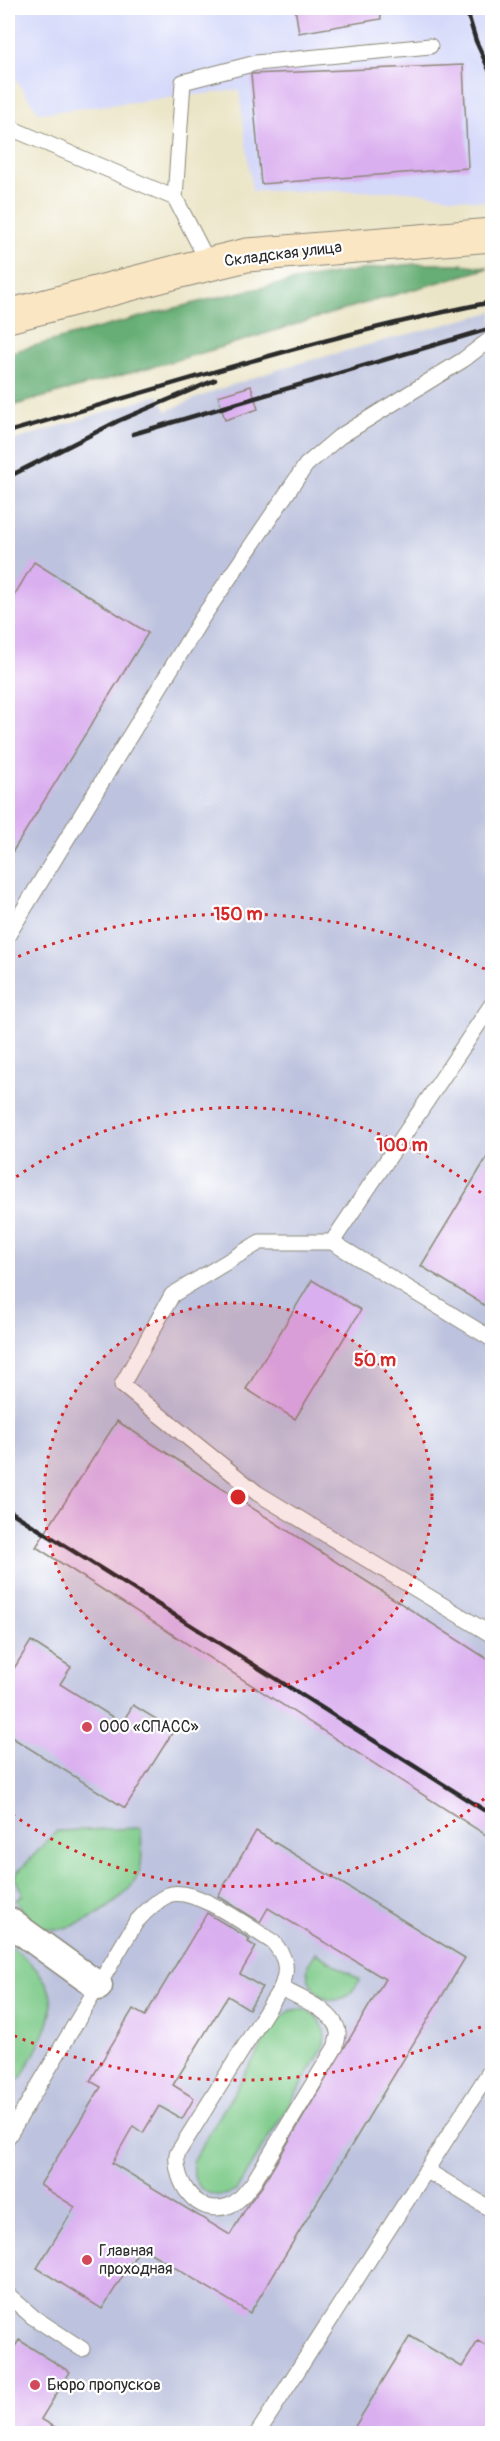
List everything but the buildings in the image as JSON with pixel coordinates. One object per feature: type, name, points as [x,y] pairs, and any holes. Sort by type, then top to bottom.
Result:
[{"type":"street","name":"Складская улица","points":[[8,316],[247,255],[492,235]]},
{"type":"street","points":[[8,1921],[98,1986]]},
{"type":"lane","points":[[209,264],[175,198],[183,82],[256,63],[430,46]]},
{"type":"lane","points":[[8,127],[175,198]]},
{"type":"lane","points":[[8,934],[202,618],[306,465],[339,437],[463,360],[492,338]]},
{"type":"lane","points":[[332,1242],[492,1004]]},
{"type":"lane","points":[[492,1339],[332,1242],[260,1242],[172,1295],[122,1385],[257,1493],[492,1635]]},
{"type":"lane","points":[[8,2137],[144,1913],[170,1895],[186,1894],[202,1900],[273,1942],[280,1950],[286,1964],[286,1977],[281,1988],[177,2154],[176,2167],[187,2192],[201,2203],[211,2207],[228,2206],[241,2198],[252,2183],[336,2046],[338,2032],[333,2021],[322,2009],[281,1988]]},
{"type":"lane","points":[[256,2433],[492,2068]]},
{"type":"lane","points":[[426,2170],[492,2210]]},
{"type":"lane","points":[[8,2295],[33,2317],[82,2349]]},
{"type":"shaded area","points":[[8,8],[492,8],[492,203],[409,191],[252,191],[239,90],[39,113],[8,69]]},
{"type":"shaded area","points":[[492,312],[492,2433],[8,2434],[8,442],[159,395],[166,411],[214,391],[289,366]]},
{"type":"green space","points":[[416,264],[461,264],[489,268],[212,350],[8,407],[8,353],[159,312],[261,288],[312,278]]},
{"type":"green space","points":[[141,1828],[140,1870],[131,1886],[121,1897],[94,1916],[63,1928],[49,1929],[36,1925],[27,1917],[16,1900],[23,1895],[14,1876],[57,1831]]},
{"type":"green space","points":[[8,1944],[29,1961],[42,1977],[50,1992],[52,2006],[42,2038],[21,2078],[16,2080],[8,2075]]},
{"type":"green space","points":[[316,1953],[360,1980],[348,1995],[336,2000],[329,1999],[322,1997],[312,1987],[308,1965]]},
{"type":"green space","points":[[301,2009],[314,2015],[322,2025],[325,2038],[321,2052],[236,2191],[219,2195],[204,2191],[195,2179],[193,2161],[277,2020],[292,2010]]},
{"type":"railway","points":[[466,8],[476,41],[492,76]]},
{"type":"railway","points":[[8,432],[309,345],[492,302]]},
{"type":"railway","points":[[133,434],[492,328]]},
{"type":"railway","points":[[8,477],[118,421],[215,380]]},
{"type":"railway","points":[[8,1510],[484,1810]]},
{"type":"place","name":"ООО «СПАСС»","points":[[87,1727]]},
{"type":"place","name":"Главная проходная","points":[[87,2260]]},
{"type":"place","name":"Бюро пропусков","points":[[35,2385]]}]
